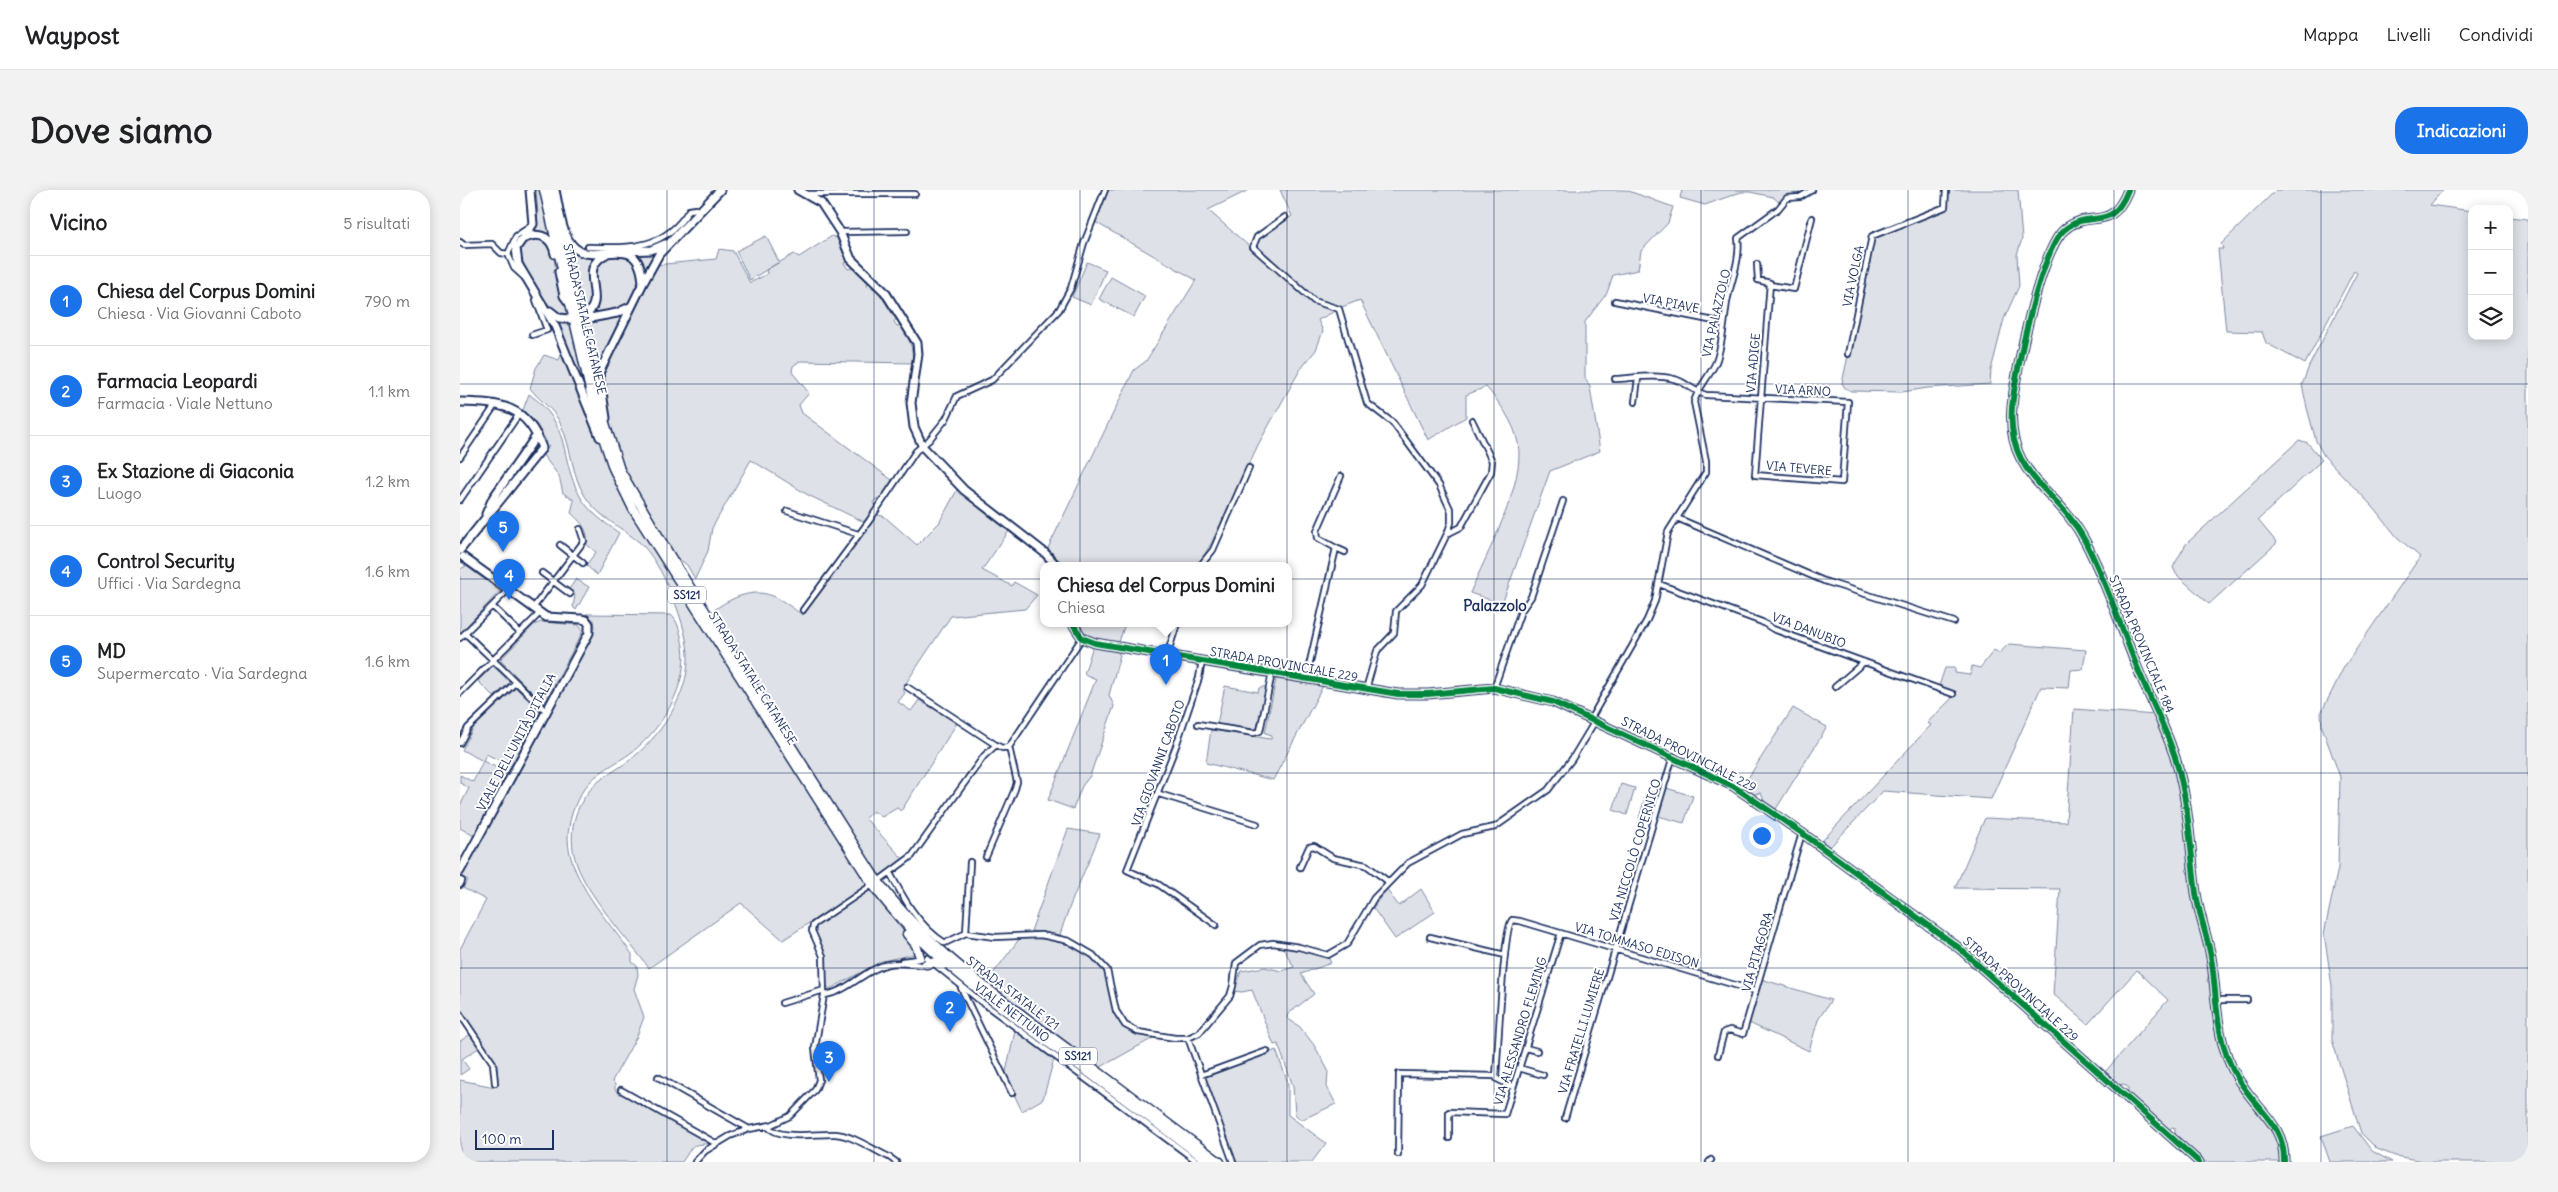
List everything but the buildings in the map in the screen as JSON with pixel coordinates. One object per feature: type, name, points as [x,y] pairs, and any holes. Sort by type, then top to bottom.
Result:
[{"type":"main road","name":"STRADA STATALE CATANESE","points":[[544,190],[591,397],[605,448],[633,509],[844,842],[927,960]]},
{"type":"main road","name":"STRADA STATALE CATANESE","points":[[550,190],[596,395],[620,470],[641,508],[849,838],[903,913],[927,960]]},
{"type":"main road","points":[[886,903],[894,919],[927,960]]},
{"type":"main road","name":"STRADA STATALE 121","points":[[927,960],[982,993],[1209,1162]]},
{"type":"main road","name":"STRADA STATALE 121","points":[[927,960],[985,988],[1220,1162]]},
{"type":"street","points":[[555,190],[566,234],[574,247],[588,252],[615,252],[651,250],[670,242]]},
{"type":"street","points":[[608,436],[599,373],[653,262],[720,190]]},
{"type":"street","points":[[798,190],[808,194],[820,203],[840,232],[851,259],[885,292],[917,343],[918,354],[910,403],[914,427],[922,445],[964,490],[1054,562]]},
{"type":"street","points":[[803,610],[922,445],[929,440],[946,419],[957,396],[992,380],[1059,310],[1071,288],[1084,243],[1105,190]]},
{"type":"street","name":"VIA PALAZZOLO","points":[[1188,1038],[1199,1033],[1226,1002],[1233,986],[1236,963],[1240,958],[1267,943],[1299,947],[1324,954],[1333,953],[1351,939],[1374,898],[1399,870],[1418,856],[1462,834],[1495,827],[1548,790],[1572,759],[1648,620],[1659,584],[1665,539],[1706,472],[1706,461],[1694,408],[1697,393],[1716,362],[1736,272],[1739,236],[1778,209],[1787,198],[1800,198],[1812,190]]},
{"type":"street","name":"VIA VOLGA","points":[[1848,354],[1872,236],[1945,207],[1946,190]]},
{"type":"street","name":"STRADA PROVINCIALE 184","points":[[2128,190],[2116,212],[2104,219],[2083,220],[2072,225],[2060,234],[2051,247],[2032,308],[2017,380],[2012,410],[2012,436],[2015,448],[2027,472],[2069,515],[2085,541],[2118,614],[2137,666],[2165,728],[2182,783],[2197,897],[2211,956],[2220,1032],[2236,1076],[2279,1130],[2284,1145],[2284,1162]]},
{"type":"street","points":[[531,191],[534,223],[516,248],[516,256],[551,318],[605,448]]},
{"type":"street","points":[[808,194],[898,192],[915,194]]},
{"type":"street","points":[[588,247],[651,244],[677,226],[689,210],[696,209],[699,212]]},
{"type":"street","points":[[1285,217],[1256,237],[1253,248],[1309,298],[1339,309],[1367,403],[1393,423],[1439,486],[1451,511],[1451,523],[1447,534],[1422,585],[1396,611],[1394,633],[1377,651],[1366,689]]},
{"type":"street","points":[[1757,264],[1758,280],[1770,282],[1770,285],[1794,289],[1812,218]]},
{"type":"street","points":[[529,280],[521,276],[514,268],[508,254],[516,236],[534,223]]},
{"type":"street","points":[[840,232],[907,231]]},
{"type":"street","points":[[522,239],[537,235],[550,241],[564,296],[571,306]]},
{"type":"street","points":[[460,242],[464,245],[492,244],[501,253],[508,254]]},
{"type":"street","points":[[631,306],[616,313],[584,318],[596,304],[592,282],[593,268],[600,257],[615,252],[627,253],[637,261],[643,283]]},
{"type":"street","name":"VIA ADIGE","points":[[1755,475],[1770,285]]},
{"type":"street","points":[[532,335],[547,330],[534,294],[535,290]]},
{"type":"street","name":"VIA PIAVE","points":[[1615,301],[1724,324]]},
{"type":"street","points":[[544,305],[559,318],[571,320],[551,318]]},
{"type":"street","points":[[1635,402],[1638,378]]},
{"type":"street","points":[[1615,379],[1674,378],[1697,393]]},
{"type":"street","name":"VIA ARNO","points":[[1697,393],[1848,402],[1842,482]]},
{"type":"street","points":[[460,402],[496,403],[519,414],[537,435],[542,448],[502,500],[483,519],[460,549],[462,560],[540,613],[460,693]]},
{"type":"street","points":[[460,457],[496,403]]},
{"type":"street","points":[[460,500],[519,414]]},
{"type":"street","points":[[1447,534],[1461,527],[1492,468],[1492,461],[1472,420]]},
{"type":"street","points":[[483,519],[493,498],[537,435]]},
{"type":"street","points":[[1203,562],[1212,550],[1249,468]]},
{"type":"street","name":"VIA TEVERE","points":[[1755,475],[1842,482]]},
{"type":"street","points":[[1341,476],[1316,535],[1318,538],[1345,552]]},
{"type":"street","points":[[1494,688],[1522,611],[1531,597],[1563,501]]},
{"type":"street","points":[[787,511],[858,534]]},
{"type":"street","points":[[1677,518],[1824,581],[1954,622]]},
{"type":"street","points":[[533,608],[584,542],[580,528]]},
{"type":"street","points":[[560,545],[583,563]]},
{"type":"street","points":[[1306,679],[1336,548]]},
{"type":"street","points":[[542,572],[570,594]]},
{"type":"street","name":"VIA DANUBIO","points":[[1659,584],[1762,622],[1773,629],[1953,694]]},
{"type":"street","points":[[460,638],[508,590]]},
{"type":"street","points":[[492,606],[520,633]]},
{"type":"street","name":"VIALE DELL'UNITÀ D'ITALIA","points":[[460,871],[589,633],[589,624],[581,619],[551,618],[540,613]]},
{"type":"street","points":[[986,857],[1017,782],[1009,747],[1082,638],[1076,627]]},
{"type":"street","points":[[1167,655],[1176,627]]},
{"type":"street","points":[[465,633],[546,711]]},
{"type":"street","name":"STRADA PROVINCIALE 229","points":[[1082,638],[1095,643],[1366,689],[1412,695],[1494,688],[1553,702],[1673,756],[1740,790],[1959,948],[2199,1162]]},
{"type":"street","name":"VIA GIOVANNI CABOTO","points":[[1202,661],[1199,678],[1159,794],[1127,870],[1158,884],[1216,925]]},
{"type":"street","points":[[1835,687],[1864,662]]},
{"type":"street","points":[[1198,724],[1254,733],[1260,731],[1272,673]]},
{"type":"street","points":[[460,743],[468,728],[516,682]]},
{"type":"street","points":[[907,687],[996,745],[1002,748],[1009,747]]},
{"type":"street","points":[[881,879],[912,856],[984,756],[996,745]]},
{"type":"street","name":"VIA NICCOLÒ COPERNICO","points":[[1616,949],[1673,756]]},
{"type":"street","points":[[1159,794],[1257,824]]},
{"type":"street","name":"VIA PITAGORA","points":[[1718,1055],[1724,1032],[1730,1030],[1743,1034],[1802,833]]},
{"type":"street","points":[[1300,867],[1309,847],[1314,846],[1333,858],[1366,865],[1389,882]]},
{"type":"street","points":[[966,933],[970,862]]},
{"type":"street","points":[[890,873],[913,912],[935,936],[945,943],[966,933],[995,937],[1041,934],[1069,941],[1093,955],[1107,970],[1116,1011],[1125,1026],[1138,1032],[1188,1038],[1233,1162]]},
{"type":"street","points":[[460,880],[462,881],[460,885]]},
{"type":"street","points":[[695,1162],[717,1144],[749,1129],[767,1126],[790,1116],[815,1090],[818,1082],[815,1048],[824,992],[823,956],[812,931],[813,925],[869,887]]},
{"type":"street","name":"VIA TOMMASO EDISON","points":[[1506,955],[1509,926],[1512,920],[1755,991]]},
{"type":"street","name":"VIA ALESSANDRO FLEMING","points":[[1449,1138],[1449,1112],[1505,1114],[1561,933]]},
{"type":"street","points":[[1430,937],[1506,955],[1496,1076],[1497,1080],[1514,1087]]},
{"type":"street","name":"VIA FRATELLI LUMIERE","points":[[1565,1118],[1616,949]]},
{"type":"street","points":[[782,1003],[824,992],[833,994],[879,967],[890,963],[927,960]]},
{"type":"street","name":"VIALE NETTUNO","points":[[927,960],[1198,1162]]},
{"type":"street","points":[[960,986],[1012,1093]]},
{"type":"street","points":[[2217,1000],[2247,1000]]},
{"type":"street","points":[[460,1014],[493,1063],[495,1083]]},
{"type":"street","points":[[1526,1048],[1537,1051]]},
{"type":"street","points":[[1201,1075],[1267,1051]]},
{"type":"street","points":[[1519,1068],[1543,1075]]},
{"type":"street","points":[[1398,1154],[1399,1074],[1496,1076]]},
{"type":"street","points":[[658,1077],[749,1129]]},
{"type":"street","points":[[621,1090],[717,1144]]},
{"type":"street","points":[[767,1126],[774,1133],[810,1136],[839,1134],[896,1162]]},
{"type":"shaded area","points":[[536,190],[541,190],[552,240],[544,233],[535,232],[538,213]]},
{"type":"shaded area","points":[[1107,190],[1249,190],[1208,210],[1310,300],[1337,310],[1318,320],[1323,331],[1316,350],[1300,370],[1259,443],[1211,544],[1200,562],[1059,562],[1048,548],[1134,370],[1146,361],[1196,280],[1095,222]]},
{"type":"shaded area","points":[[1280,190],[1626,190],[1673,207],[1668,223],[1641,251],[1638,270],[1613,275],[1607,293],[1585,322],[1585,378],[1590,387],[1600,451],[1550,471],[1502,604],[1470,593],[1511,498],[1516,478],[1519,459],[1518,443],[1510,420],[1486,387],[1466,395],[1466,417],[1428,440],[1360,300],[1342,307],[1317,299],[1257,249],[1258,240],[1292,216]]},
{"type":"shaded area","points":[[1682,190],[1808,190],[1786,198],[1780,203],[1773,197],[1741,192],[1705,205],[1680,198]]},
{"type":"shaded area","points":[[1949,190],[2018,190],[2022,239],[2017,255],[2019,286],[2004,319],[1991,370],[1990,384],[1928,388],[1902,392],[1851,391],[1845,388],[1842,383],[1874,238],[1946,210]]},
{"type":"shaded area","points":[[2276,190],[2443,190],[2430,205],[2468,210],[2468,340],[2513,340],[2513,217],[2528,219],[2528,1162],[2428,1162],[2395,1156],[2377,1149],[2361,1133],[2332,1040],[2332,986],[2324,934],[2338,868],[2340,777],[2322,727],[2321,713],[2344,667],[2420,557],[2397,537],[2374,508],[2324,456],[2316,441],[2307,408],[2302,385],[2309,366],[2357,273],[2354,271],[2305,364],[2266,343],[2262,332],[2226,331],[2218,249],[2223,249],[2221,244]]},
{"type":"shaded area","points":[[766,236],[779,262],[750,280],[736,251]]},
{"type":"shaded area","points":[[832,236],[837,238],[847,262],[844,263],[848,269],[853,268],[868,283],[867,286],[877,290],[896,319],[894,322],[897,326],[901,325],[910,343],[912,363],[800,361],[793,366],[792,372],[809,393],[799,405],[802,413],[892,480],[879,500],[876,499],[873,502],[875,507],[864,522],[808,495],[751,460],[712,528],[708,551],[695,579],[687,565],[674,555],[623,465],[612,434],[601,375],[655,265],[716,259],[719,249],[733,251],[750,283],[767,274],[766,270],[794,254],[799,257]]},
{"type":"shaded area","points":[[530,238],[545,239],[552,249],[560,289],[570,318],[555,312],[540,292],[524,263],[520,250],[523,244]]},
{"type":"shaded area","points":[[568,244],[599,255],[595,260],[593,303],[584,313]]},
{"type":"shaded area","points":[[660,250],[644,277],[632,253]]},
{"type":"shaded area","points":[[621,254],[632,260],[638,269],[638,286],[632,299],[619,310],[589,316],[597,309],[596,266],[600,261],[608,257]]},
{"type":"shaded area","points":[[1087,262],[1106,270],[1091,305],[1072,297]]},
{"type":"shaded area","points":[[1111,277],[1145,296],[1134,317],[1099,299]]},
{"type":"shaded area","points":[[626,312],[597,378],[585,321]]},
{"type":"shaded area","points":[[557,324],[570,325],[588,397],[587,397]]},
{"type":"shaded area","points":[[563,349],[613,475],[728,666],[867,885],[783,940],[741,903],[649,968],[601,907],[579,870],[575,858],[572,834],[574,822],[583,800],[599,781],[636,755],[656,735],[679,698],[687,672],[688,658],[684,630],[665,579],[648,551],[596,510],[585,496],[580,488],[565,434],[558,419],[530,388],[536,368],[544,355],[559,360]]},
{"type":"shaded area","points":[[529,394],[543,406],[559,430],[573,481],[580,496],[597,516],[619,533],[597,575],[586,565],[596,552],[586,544],[586,531],[571,513],[574,500],[563,493],[559,476],[542,454],[549,446],[537,425],[523,410]]},
{"type":"shaded area","points":[[2299,440],[2308,443],[2322,460],[2258,520],[2277,543],[2209,604],[2176,574],[2173,567],[2186,544]]},
{"type":"shaded area","points":[[957,490],[1009,531],[982,570],[1012,586],[1014,582],[1037,595],[1025,609],[951,616],[902,689],[905,693],[898,702],[911,711],[919,700],[957,723],[901,811],[897,808],[882,817],[873,811],[865,818],[904,860],[879,876],[711,612],[732,599],[756,593],[773,596],[803,615],[842,558],[845,557],[864,532],[867,533],[869,525],[876,514],[885,517],[917,545],[939,523]]},
{"type":"shaded area","points":[[466,566],[500,591],[460,633],[460,569]]},
{"type":"shaded area","points":[[576,579],[589,587],[576,610],[573,607],[575,595],[569,589]]},
{"type":"shaded area","points":[[586,614],[671,615],[678,625],[684,661],[682,675],[671,705],[643,742],[632,752],[600,773],[584,789],[572,813],[568,839],[575,870],[583,885],[632,954],[632,962],[637,966],[638,975],[634,989],[644,1017],[637,1036],[612,1081],[615,1084],[615,1090],[712,1143],[694,1146],[682,1162],[460,1162],[460,1080],[495,1087],[498,1079],[496,1063],[460,1010],[460,949],[486,900],[463,888],[468,880],[461,876],[595,627],[594,620]]},
{"type":"shaded area","points":[[541,622],[579,625],[583,631],[544,704],[500,660],[534,625]]},
{"type":"shaded area","points":[[1080,627],[1124,627],[1118,645],[1089,636]]},
{"type":"shaded area","points":[[2009,644],[2086,650],[2083,669],[2071,670],[2069,688],[2041,687],[1991,799],[1883,791],[1830,847],[1822,841],[1931,725],[1927,723],[1957,693],[1939,686],[1945,668],[1955,668],[1955,673],[1970,675],[1972,666],[1980,668],[1994,650],[1999,653]]},
{"type":"shaded area","points":[[1093,646],[1117,651],[1120,655],[1109,695],[1114,706],[1090,776],[1082,786],[1073,809],[1048,800],[1096,679],[1084,674]]},
{"type":"shaded area","points":[[493,666],[510,682],[494,697],[478,681]]},
{"type":"shaded area","points":[[1276,679],[1323,686],[1273,780],[1206,763],[1211,730],[1271,739],[1272,735],[1265,733]]},
{"type":"shaded area","points":[[1225,686],[1258,692],[1259,688],[1267,686],[1257,728],[1217,724]]},
{"type":"shaded area","points":[[516,688],[540,712],[511,766],[486,754],[483,761],[462,750],[473,728]]},
{"type":"shaded area","points":[[1793,708],[1827,727],[1776,809],[1764,801],[1761,793],[1754,794],[1743,786]]},
{"type":"shaded area","points":[[2074,709],[2156,715],[2177,773],[2190,866],[2186,870],[2191,878],[2210,972],[2207,981],[2212,985],[2220,1047],[2279,1138],[2282,1162],[2204,1162],[2175,1137],[2175,1128],[2172,1127],[2169,1130],[2128,1094],[2128,1087],[2124,1084],[2119,1085],[2104,1073],[2168,1000],[2137,970],[2088,1024],[2053,994],[2060,889],[1955,888],[1985,818],[2066,822]]},
{"type":"shaded area","points":[[483,761],[508,773],[474,836],[460,828],[460,806],[469,788],[460,783],[460,775],[473,782]]},
{"type":"shaded area","points":[[1621,784],[1635,788],[1627,815],[1613,810]]},
{"type":"shaded area","points":[[1666,788],[1693,796],[1684,823],[1658,816]]},
{"type":"shaded area","points":[[1647,791],[1659,794],[1651,822],[1639,818]]},
{"type":"shaded area","points":[[1068,829],[1100,834],[1060,935],[1031,931]]},
{"type":"shaded area","points":[[870,889],[912,942],[915,954],[882,961],[830,989],[826,985],[826,960],[816,933],[816,927]]},
{"type":"shaded area","points":[[1386,889],[1399,906],[1421,889],[1435,912],[1395,939],[1373,908]]},
{"type":"shaded area","points":[[1020,938],[1055,941],[1067,944],[1090,955],[1105,972],[1110,985],[1116,1015],[1120,1022],[1127,1029],[1155,1037],[1101,1067],[986,983]]},
{"type":"shaded area","points":[[1282,946],[1328,957],[1331,963],[1301,974],[1314,994],[1288,1014],[1287,1018],[1300,1027],[1314,1045],[1328,1070],[1327,1087],[1336,1104],[1301,1120],[1295,1114],[1293,1086],[1278,1044],[1274,1045],[1252,990],[1234,991],[1241,971],[1265,967],[1281,971],[1294,967]]},
{"type":"shaded area","points":[[1761,979],[1831,1000],[1818,1020],[1809,1051],[1749,1023]]},
{"type":"shaded area","points":[[1015,1031],[1054,1059],[1043,1099],[1022,1111],[1005,1076]]},
{"type":"shaded area","points":[[471,1034],[480,1047],[462,1059],[469,1069],[460,1075],[460,1041]]},
{"type":"shaded area","points":[[1276,1050],[1288,1083],[1288,1115],[1326,1143],[1312,1162],[1236,1162],[1204,1078]]},
{"type":"shaded area","points":[[2353,1126],[2372,1151],[2392,1162],[2330,1162],[2321,1136]]},
{"type":"cycle path","points":[[2128,190],[2121,204],[2114,212],[2107,216],[2083,220],[2074,224],[2064,230],[2055,242],[2030,313],[2014,390],[2012,431],[2017,450],[2025,466],[2074,523],[2085,541],[2100,572],[2137,667],[2174,754],[2185,798],[2196,893],[2213,968],[2218,1023],[2223,1044],[2239,1081],[2273,1124],[2281,1141],[2284,1162]]},
{"type":"cycle path","points":[[1075,627],[1082,638],[1095,643],[1398,694],[1428,694],[1494,688],[1553,702],[1733,786],[1802,833],[1959,948],[2199,1162]]},
{"type":"place","name":"MD","points":[[503,552]]},
{"type":"place","name":"Control Security","points":[[509,600]]},
{"type":"place","name":"Chiesa del Corpus Domini","points":[[1166,685]]},
{"type":"place","name":"Farmacia Leopardi","points":[[950,1032]]},
{"type":"place","name":"Ex Stazione di Giaconia","points":[[829,1082]]},
{"type":"district","name":"Palazzolo","points":[[1495,605]]}]
